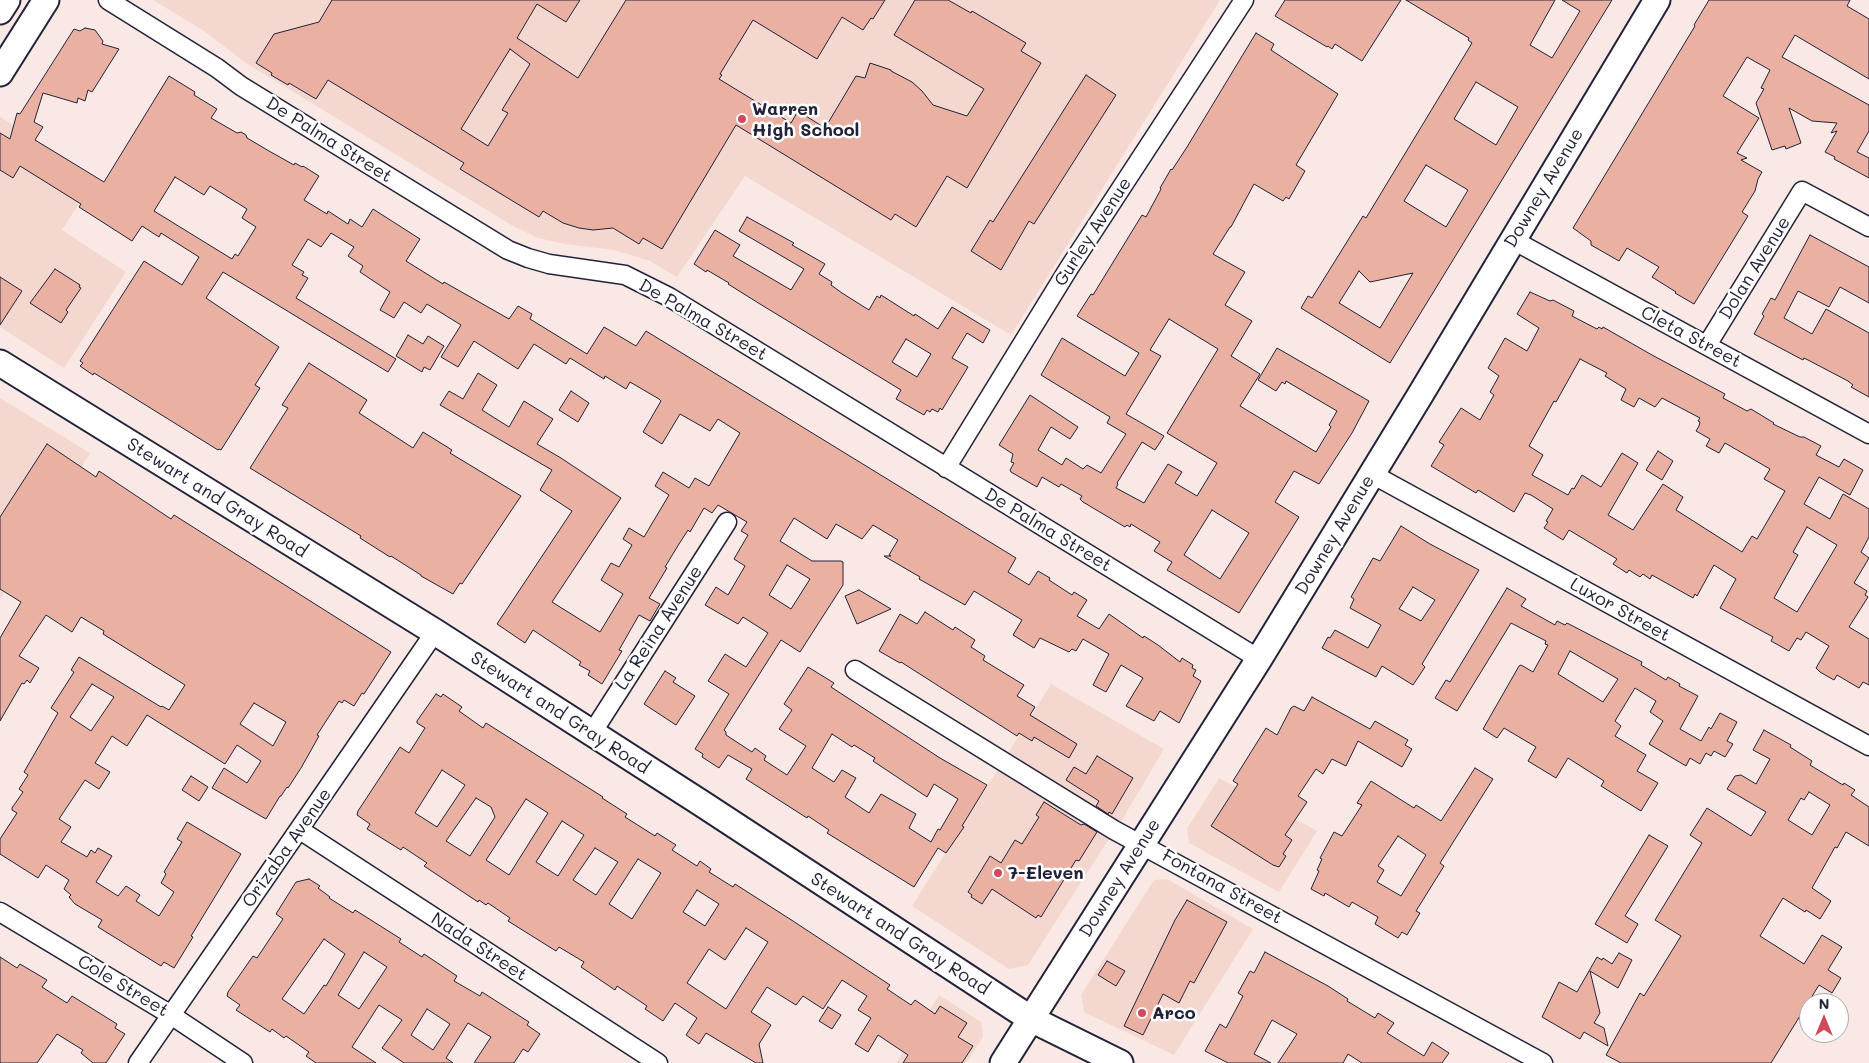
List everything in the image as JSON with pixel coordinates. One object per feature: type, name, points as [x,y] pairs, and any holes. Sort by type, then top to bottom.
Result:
[{"type":"main road","points":[[0,11],[7,0]]},
{"type":"main road","points":[[0,73],[46,0]]},
{"type":"main road","name":"Downey Avenue","points":[[1003,1063],[1259,658],[1657,0]]},
{"type":"main road","name":"Stewart and Gray Road","points":[[0,363],[435,632],[1030,1020],[1120,1063]]},
{"type":"street","name":"De Palma Street","points":[[108,0],[217,68],[241,86],[508,250],[549,264],[614,273],[648,285],[1259,658]]},
{"type":"street","name":"Gurley Avenue","points":[[946,468],[1069,268],[1244,0]]},
{"type":"street","name":"Dolan Avenue","points":[[1707,345],[1802,191],[1869,227]]},
{"type":"street","name":"Cleta Street","points":[[1513,240],[1869,434]]},
{"type":"street","name":"Luxor Street","points":[[1372,474],[1869,746]]},
{"type":"street","name":"La Reina Avenue","points":[[592,733],[727,522]]},
{"type":"street","name":"Orizaba Avenue","points":[[138,1063],[435,632]]},
{"type":"street","name":"Fontana Street","points":[[854,670],[1114,830],[1543,1063]]},
{"type":"street","name":"Nada Street","points":[[300,830],[658,1063]]},
{"type":"street","name":"Cole Street","points":[[0,912],[171,1015],[244,1063]]},
{"type":"shaded area","name":"Warren High School","points":[[153,0],[1220,0],[1011,335],[745,176],[677,277],[650,261],[614,250],[565,244],[538,238],[513,226],[246,63],[204,31]]},
{"type":"shaded area","points":[[0,117],[96,177],[62,230],[126,272],[64,368],[0,327]]},
{"type":"shaded area","points":[[0,398],[90,453],[0,599]]},
{"type":"shaded area","points":[[1051,684],[1164,749],[1119,825],[1007,755]]},
{"type":"shaded area","points":[[999,768],[1110,837],[1028,965],[1009,969],[912,906]]},
{"type":"shaded area","points":[[1219,778],[1317,831],[1279,892],[1189,843],[1187,829]]},
{"type":"shaded area","points":[[1155,880],[1169,880],[1253,929],[1174,1055],[1084,1012],[1081,995],[1152,883]]},
{"type":"shaded area","points":[[939,995],[981,1022],[983,1037],[966,1063],[896,1063]]},
{"type":"building","points":[[332,0],[580,0],[566,22],[537,4],[517,38],[578,78],[626,0],[885,0],[873,19],[871,18],[863,30],[842,17],[817,59],[753,20],[720,74],[722,75],[719,79],[791,123],[798,111],[825,128],[856,76],[865,78],[870,63],[891,70],[912,82],[933,105],[967,116],[984,89],[894,35],[915,0],[948,0],[971,13],[972,11],[1026,43],[1021,51],[1041,63],[967,188],[947,176],[916,227],[895,214],[891,220],[736,125],[662,249],[643,238],[639,244],[613,228],[593,230],[579,228],[563,223],[543,211],[539,217],[460,169],[464,163],[328,80],[316,99],[271,75],[272,73],[256,63],[274,34],[319,22]],"holes":[[[510,49],[530,64],[502,110],[508,113],[488,146],[461,129]]]},
{"type":"building","points":[[1285,0],[1401,0],[1362,61],[1335,44],[1332,49],[1327,47],[1275,16]]},
{"type":"building","points":[[1406,0],[1555,0],[1530,45],[1552,58],[1580,11],[1562,0],[1612,0],[1390,363],[1301,308],[1308,296],[1312,298],[1363,216],[1366,218],[1472,43],[1468,40],[1469,38]],"holes":[[[1476,82],[1518,107],[1496,145],[1454,119]],[[1426,165],[1468,190],[1446,227],[1404,201]],[[1359,271],[1370,282],[1413,273],[1380,328],[1339,303]]]},
{"type":"building","points":[[1709,0],[1850,0],[1847,6],[1869,19],[1869,79],[1795,35],[1782,57],[1869,105],[1869,131],[1857,152],[1869,158],[1869,178],[1825,152],[1837,131],[1831,133],[1837,123],[1812,121],[1789,108],[1801,143],[1786,149],[1785,146],[1772,150],[1756,103],[1764,89],[1761,88],[1770,70],[1747,57],[1723,96],[1759,118],[1737,153],[1747,158],[1741,160],[1762,172],[1755,191],[1742,212],[1748,216],[1694,304],[1652,277],[1659,267],[1627,248],[1619,261],[1591,245],[1591,241],[1573,228]]},
{"type":"building","points":[[85,28],[95,30],[103,41],[102,44],[119,49],[92,92],[88,90],[85,101],[78,98],[77,103],[43,93],[34,122],[43,127],[35,140],[104,182],[169,76],[195,92],[194,95],[217,109],[211,118],[237,133],[241,132],[247,138],[294,165],[295,163],[303,166],[319,176],[304,200],[327,214],[328,211],[348,224],[350,219],[362,227],[373,209],[420,239],[406,261],[443,284],[444,282],[509,319],[518,306],[532,314],[530,319],[587,354],[604,327],[636,346],[646,331],[1016,558],[1008,572],[1029,585],[1038,571],[1072,595],[1074,592],[1087,600],[1077,616],[1099,629],[1109,614],[1143,638],[1144,636],[1158,645],[1180,662],[1182,658],[1193,665],[1192,668],[1196,670],[1193,676],[1201,681],[1179,723],[1160,711],[1154,721],[1126,706],[1143,678],[1121,665],[1106,692],[1093,685],[1109,654],[1083,639],[1076,651],[1072,649],[1069,652],[1040,638],[1034,648],[1013,635],[1022,620],[974,591],[965,605],[919,579],[920,577],[884,556],[891,556],[889,555],[898,540],[873,525],[862,539],[836,524],[827,539],[794,518],[780,541],[812,561],[843,562],[843,585],[800,652],[781,640],[724,730],[726,735],[752,752],[755,748],[766,756],[764,760],[787,775],[806,746],[779,729],[792,710],[784,704],[808,667],[834,683],[831,687],[940,758],[987,785],[962,826],[964,827],[946,853],[938,848],[914,887],[827,833],[829,830],[808,816],[807,818],[746,779],[752,769],[728,755],[719,768],[702,757],[703,754],[695,749],[729,694],[708,681],[725,654],[746,667],[768,633],[743,617],[738,624],[705,605],[716,587],[728,595],[745,566],[734,559],[748,535],[741,531],[747,522],[718,505],[712,513],[704,508],[690,532],[688,530],[679,544],[649,598],[660,604],[650,621],[639,615],[619,650],[622,651],[602,684],[588,675],[590,671],[579,665],[581,662],[533,630],[525,643],[497,624],[572,511],[540,490],[552,470],[440,405],[449,391],[463,399],[478,373],[497,385],[482,410],[509,427],[524,401],[553,419],[537,444],[621,498],[552,602],[600,632],[623,594],[601,580],[611,563],[619,567],[632,545],[623,539],[629,528],[644,537],[669,495],[655,486],[663,472],[689,488],[695,478],[709,486],[740,433],[718,419],[710,431],[680,414],[662,444],[643,432],[661,401],[659,399],[630,382],[626,389],[605,376],[604,379],[570,358],[566,364],[534,344],[518,369],[474,341],[458,367],[441,357],[461,325],[427,304],[421,313],[404,302],[394,318],[380,310],[390,292],[360,272],[363,266],[348,256],[354,247],[331,233],[321,247],[308,239],[292,265],[304,272],[302,275],[308,278],[296,298],[396,359],[388,372],[223,272],[206,298],[279,347],[255,385],[260,388],[221,450],[218,450],[94,373],[93,375],[80,366],[83,363],[80,361],[144,261],[182,285],[199,257],[161,233],[159,237],[142,226],[132,241],[79,207],[81,204],[20,166],[13,178],[0,170],[0,133],[10,139],[17,113],[20,114],[74,29],[80,31]],"holes":[[[175,177],[204,195],[210,186],[247,209],[242,218],[256,227],[238,256],[235,254],[232,259],[154,211]],[[787,565],[810,579],[791,609],[769,595]],[[832,734],[852,747],[854,745],[875,758],[873,761],[927,797],[934,784],[958,799],[931,842],[909,828],[916,814],[881,794],[869,813],[845,797],[856,778],[842,770],[834,782],[812,768]]]},
{"type":"building","points":[[1256,33],[1274,44],[1271,50],[1338,94],[1296,165],[1305,171],[1289,199],[1286,197],[1283,201],[1254,184],[1231,227],[1213,254],[1245,272],[1225,305],[1252,321],[1231,356],[1260,374],[1240,406],[1316,452],[1331,427],[1329,425],[1337,411],[1286,381],[1285,384],[1282,382],[1276,391],[1258,380],[1277,348],[1369,401],[1352,433],[1319,484],[1294,471],[1275,502],[1299,517],[1239,613],[1167,570],[1172,562],[1154,551],[1160,542],[1131,524],[1130,527],[1127,525],[1125,527],[1083,502],[1080,499],[1082,496],[1061,484],[1059,487],[1042,477],[1037,487],[1011,472],[1010,470],[1014,463],[1011,462],[1013,454],[999,445],[1030,395],[1078,427],[1070,439],[1051,427],[1038,450],[1062,465],[1066,458],[1083,469],[1087,465],[1101,473],[1126,434],[1107,423],[1110,417],[1041,375],[1062,338],[1125,376],[1139,353],[1077,316],[1091,294],[1093,295],[1142,215],[1146,217],[1171,169],[1187,147]],"holes":[[[1169,319],[1218,349],[1167,433],[1217,463],[1197,496],[1175,483],[1182,472],[1168,464],[1144,503],[1116,488],[1117,483],[1142,442],[1155,450],[1164,436],[1126,414],[1161,356],[1150,350]],[[1212,510],[1249,533],[1220,579],[1184,555]]]},
{"type":"building","points":[[1086,75],[1116,95],[1034,224],[1029,221],[1001,270],[971,251],[990,220],[993,222]]},
{"type":"building","points":[[747,217],[794,243],[792,245],[825,264],[819,274],[832,282],[831,285],[869,310],[877,296],[880,298],[881,295],[938,329],[952,307],[990,330],[983,343],[967,333],[952,358],[968,367],[942,410],[940,408],[938,412],[932,409],[930,412],[927,410],[924,415],[896,399],[901,390],[729,283],[694,264],[715,230],[740,245],[733,256],[791,290],[804,269],[739,231]],"holes":[[[906,339],[931,354],[917,377],[892,362]]]},
{"type":"building","points":[[1810,235],[1869,267],[1869,303],[1840,287],[1829,307],[1798,291],[1784,318],[1812,334],[1826,309],[1869,333],[1869,397],[1851,387],[1853,385],[1848,381],[1754,334],[1771,298],[1775,300]]},
{"type":"building","points":[[55,269],[80,285],[79,287],[81,288],[66,310],[68,312],[61,323],[30,303]]},
{"type":"building","points":[[0,277],[22,291],[0,325]]},
{"type":"building","points":[[1530,292],[1550,301],[1553,300],[1574,311],[1572,316],[1597,329],[1599,327],[1602,329],[1603,327],[1725,394],[1723,398],[1747,411],[1751,409],[1773,424],[1821,446],[1816,455],[1839,467],[1844,459],[1863,470],[1850,495],[1819,477],[1804,504],[1830,519],[1843,494],[1869,509],[1869,537],[1861,552],[1869,558],[1854,583],[1867,591],[1865,595],[1868,597],[1849,627],[1869,639],[1869,685],[1863,682],[1859,688],[1837,675],[1834,680],[1820,672],[1816,668],[1829,646],[1806,632],[1801,640],[1797,638],[1789,651],[1771,641],[1773,637],[1720,608],[1736,579],[1714,565],[1697,596],[1695,594],[1693,598],[1652,575],[1650,579],[1643,574],[1640,577],[1629,570],[1627,573],[1613,564],[1617,559],[1569,530],[1563,540],[1544,528],[1553,509],[1531,495],[1525,493],[1514,512],[1478,490],[1476,493],[1431,466],[1444,445],[1439,442],[1461,408],[1480,420],[1494,395],[1490,392],[1499,376],[1488,368],[1505,338],[1527,351],[1539,328],[1517,314]],"holes":[[[1580,359],[1607,373],[1605,376],[1626,389],[1621,400],[1634,407],[1639,398],[1655,407],[1662,398],[1700,418],[1696,431],[1710,439],[1706,446],[1719,453],[1725,443],[1770,469],[1764,479],[1785,491],[1757,539],[1752,536],[1742,552],[1676,510],[1683,497],[1663,484],[1633,530],[1608,515],[1638,463],[1622,453],[1601,487],[1582,475],[1568,495],[1532,475],[1543,455],[1529,446]],[[1807,527],[1837,545],[1797,612],[1774,598],[1798,555],[1793,552]]]},
{"type":"building","points":[[408,335],[423,344],[428,336],[444,346],[430,370],[424,367],[422,372],[396,356]]},
{"type":"building","points":[[309,363],[367,400],[359,413],[413,448],[423,432],[452,450],[450,453],[521,496],[462,584],[460,583],[453,594],[390,557],[360,538],[361,536],[250,468],[288,408],[282,405]]},
{"type":"building","points":[[571,391],[589,403],[578,422],[559,410]]},
{"type":"building","points":[[47,444],[96,477],[99,471],[171,519],[174,515],[391,652],[354,706],[344,700],[342,703],[339,701],[317,735],[319,736],[301,768],[266,819],[212,788],[224,768],[247,783],[261,761],[237,745],[225,764],[147,715],[127,746],[112,736],[95,763],[110,772],[99,789],[85,780],[59,819],[71,827],[61,842],[87,857],[91,850],[95,853],[98,848],[112,856],[96,882],[118,896],[126,886],[140,895],[136,901],[159,916],[174,892],[161,883],[166,874],[164,872],[182,842],[177,839],[187,822],[241,854],[191,936],[193,937],[174,968],[164,962],[161,966],[98,927],[102,920],[75,904],[69,897],[71,895],[64,889],[69,880],[46,865],[38,878],[0,854],[0,839],[17,813],[12,808],[23,792],[19,789],[28,775],[24,772],[58,713],[51,708],[74,672],[71,670],[79,657],[169,710],[185,685],[103,634],[104,631],[81,617],[72,632],[46,615],[19,656],[39,668],[30,683],[27,680],[24,684],[22,683],[0,721],[0,638],[21,602],[0,589],[0,517]],"holes":[[[92,684],[114,697],[91,731],[70,717]],[[254,703],[286,722],[273,746],[240,724]]]},
{"type":"building","points":[[1658,451],[1673,461],[1662,480],[1646,470]]},
{"type":"building","points":[[1401,526],[1479,570],[1422,664],[1425,667],[1413,685],[1382,666],[1376,677],[1322,648],[1328,637],[1330,638],[1335,630],[1368,648],[1381,625],[1350,608],[1354,599],[1351,597],[1373,558],[1380,561]],"holes":[[[1413,587],[1435,600],[1421,621],[1399,609]]]},
{"type":"building","points":[[1507,588],[1526,599],[1521,606],[1555,625],[1557,621],[1565,625],[1567,623],[1642,662],[1641,665],[1666,680],[1668,677],[1680,684],[1679,686],[1698,696],[1680,729],[1701,741],[1709,727],[1711,729],[1720,713],[1737,722],[1727,741],[1733,744],[1725,757],[1714,751],[1711,756],[1706,753],[1700,764],[1690,758],[1686,766],[1649,744],[1663,721],[1650,712],[1656,701],[1635,688],[1615,721],[1621,726],[1615,736],[1646,755],[1637,771],[1658,783],[1641,811],[1601,786],[1604,781],[1568,758],[1556,778],[1528,761],[1536,747],[1504,728],[1497,738],[1483,729],[1519,666],[1521,665],[1533,672],[1548,645],[1545,644],[1546,641],[1511,623],[1457,711],[1435,698],[1446,680],[1450,682]],"holes":[[[1570,651],[1618,679],[1603,702],[1558,674]]]},
{"type":"building","points":[[859,590],[891,609],[857,624],[845,596]]},
{"type":"building","points":[[925,612],[953,630],[955,627],[975,640],[971,647],[985,656],[983,660],[1024,685],[1017,696],[1035,707],[1030,715],[1077,744],[1069,758],[1034,737],[1032,741],[1019,733],[1017,736],[901,662],[879,651],[900,614],[917,624]]},
{"type":"building","points":[[665,671],[676,678],[673,682],[695,696],[676,725],[644,704]]},
{"type":"building","points":[[436,694],[441,697],[443,694],[462,707],[459,711],[483,728],[486,723],[603,797],[627,814],[625,817],[655,836],[657,833],[676,845],[672,850],[697,866],[700,861],[711,869],[709,872],[733,887],[735,884],[793,921],[890,985],[887,989],[911,1005],[915,1000],[935,1014],[940,1006],[967,1023],[958,1037],[973,1046],[962,1063],[903,1063],[908,1055],[878,1035],[868,1052],[855,1044],[871,1018],[858,1010],[867,996],[842,980],[823,1009],[803,996],[796,1005],[767,987],[751,1012],[771,1025],[759,1044],[763,1063],[756,1063],[706,1033],[699,1044],[686,1035],[697,1018],[675,1003],[663,1021],[645,1009],[647,1006],[617,986],[615,990],[581,967],[584,962],[559,947],[556,951],[508,921],[510,918],[488,903],[486,905],[479,900],[478,902],[424,866],[427,863],[403,847],[401,850],[367,829],[370,824],[357,815],[358,811],[400,747],[409,753],[425,728],[417,723]],"holes":[[[442,770],[465,785],[437,827],[415,813]],[[476,798],[491,807],[495,817],[470,856],[446,841]],[[526,799],[548,813],[509,875],[486,860]],[[562,821],[584,835],[558,876],[536,862]],[[595,848],[618,862],[596,895],[573,880]],[[638,859],[661,873],[632,919],[609,904]],[[697,890],[719,904],[705,926],[683,912]],[[746,928],[768,942],[726,1009],[687,983],[709,949],[725,960]]]},
{"type":"building","points":[[1312,697],[1370,729],[1375,721],[1408,740],[1405,745],[1412,749],[1402,767],[1358,741],[1346,766],[1332,759],[1323,774],[1316,769],[1298,796],[1307,802],[1285,835],[1292,840],[1283,854],[1286,856],[1279,867],[1211,826],[1238,784],[1233,781],[1266,728],[1277,735],[1291,708],[1294,706],[1304,711]]},
{"type":"building","points":[[1764,730],[1791,745],[1790,747],[1812,761],[1810,765],[1855,790],[1851,795],[1869,807],[1869,846],[1846,832],[1837,848],[1835,847],[1812,888],[1831,901],[1820,919],[1783,898],[1760,936],[1804,964],[1822,935],[1842,947],[1828,970],[1841,978],[1832,993],[1819,985],[1814,993],[1799,993],[1799,1018],[1771,1063],[1621,1063],[1606,1055],[1640,993],[1644,996],[1681,936],[1655,920],[1702,843],[1690,835],[1707,808],[1751,836],[1766,812],[1727,789],[1735,776],[1741,775],[1756,784],[1770,759],[1753,750]],"holes":[[[1809,792],[1830,805],[1812,835],[1788,820],[1801,798],[1804,800]]]},
{"type":"building","points":[[1097,756],[1133,778],[1112,814],[1109,812],[1108,814],[1096,806],[1099,801],[1066,780],[1074,767],[1086,774]]},
{"type":"building","points":[[1475,768],[1493,779],[1440,863],[1444,866],[1416,911],[1420,913],[1407,935],[1402,932],[1398,938],[1375,924],[1378,917],[1352,902],[1349,907],[1325,893],[1324,896],[1311,889],[1319,871],[1317,870],[1322,859],[1320,858],[1334,832],[1342,836],[1362,805],[1357,803],[1371,781],[1414,808],[1416,805],[1441,821]],"holes":[[[1398,836],[1426,855],[1401,896],[1377,882],[1384,870],[1378,866]]]},
{"type":"building","points":[[191,776],[208,787],[199,801],[182,790]]},
{"type":"building","points":[[1044,802],[1081,825],[1084,824],[1097,832],[1079,861],[1076,860],[1041,917],[1038,915],[1036,918],[992,889],[982,904],[971,897],[972,895],[968,892],[990,856],[1001,863],[1015,840],[1022,844],[1039,817],[1036,815]]},
{"type":"building","points":[[1649,835],[1668,846],[1625,916],[1638,924],[1627,943],[1595,924]]},
{"type":"building","points":[[309,879],[320,886],[318,888],[329,898],[353,913],[355,910],[401,939],[399,942],[422,957],[424,954],[457,976],[454,981],[480,996],[482,992],[529,1022],[527,1025],[540,1034],[528,1052],[523,1049],[514,1063],[474,1063],[491,1037],[468,1023],[446,1058],[453,1063],[404,1063],[382,1048],[402,1020],[379,1005],[352,1047],[376,1063],[316,1063],[306,1056],[309,1052],[286,1036],[284,1038],[272,1029],[270,1032],[236,1010],[240,1005],[227,996],[228,992],[253,956],[257,958],[283,919],[276,914],[296,882]],"holes":[[[324,939],[345,954],[326,986],[324,985],[304,1014],[282,999]],[[364,952],[387,967],[359,1009],[338,995]],[[427,1009],[450,1024],[433,1050],[411,1035]]]},
{"type":"building","points":[[1187,900],[1227,922],[1194,983],[1190,981],[1179,1003],[1163,994],[1143,1035],[1124,1026],[1175,920]]},
{"type":"building","points":[[1265,952],[1328,986],[1348,999],[1347,1001],[1375,1018],[1378,1013],[1394,1023],[1387,1033],[1424,1056],[1432,1042],[1449,1053],[1442,1063],[1362,1063],[1348,1054],[1343,1063],[1278,1063],[1297,1034],[1272,1020],[1254,1054],[1271,1063],[1228,1063],[1205,1051],[1220,1024],[1226,1028],[1243,996],[1238,993],[1250,971],[1254,973]]},
{"type":"building","points":[[1619,953],[1632,960],[1618,988],[1590,971],[1600,1013],[1594,1023],[1604,1028],[1608,1046],[1584,1032],[1580,1039],[1542,1017],[1559,982],[1577,992],[1597,957],[1602,960],[1603,958],[1612,964]]},
{"type":"building","points":[[0,957],[17,968],[20,964],[47,980],[42,987],[67,1003],[72,996],[117,1024],[115,1028],[125,1034],[106,1063],[93,1063],[81,1053],[83,1050],[57,1034],[37,1063],[0,1063]]},
{"type":"building","points":[[1107,961],[1125,971],[1116,986],[1098,975]]},
{"type":"building","points":[[828,1007],[841,1015],[832,1029],[819,1021]]},
{"type":"place","name":"Warren High School","points":[[742,119]]},
{"type":"place","name":"7-Eleven","points":[[998,873]]},
{"type":"place","name":"Arco","points":[[1142,1013]]}]
